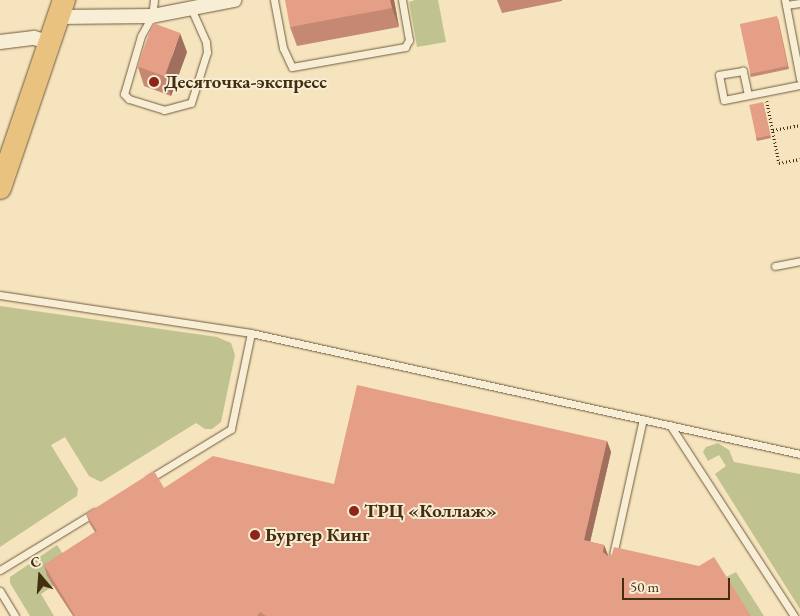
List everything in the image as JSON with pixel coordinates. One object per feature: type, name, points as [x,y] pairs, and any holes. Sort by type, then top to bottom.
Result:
[{"type":"highway","points":[[0,188],[61,9]]},
{"type":"street","points":[[61,9],[152,16],[234,0]]},
{"type":"street","points":[[0,42],[34,38],[50,42]]},
{"type":"lane","points":[[154,0],[152,16],[141,36],[124,94],[129,99],[169,111],[191,103],[207,52],[206,42],[191,8]]},
{"type":"lane","points":[[274,0],[283,48],[292,67],[405,47],[409,40],[402,0]]},
{"type":"lane","points":[[800,3],[785,3],[800,79]]},
{"type":"lane","points":[[748,95],[743,71],[719,75],[724,100],[800,85]]},
{"type":"lane","points":[[775,266],[800,262]]},
{"type":"lane","points":[[0,295],[251,333],[800,454]]},
{"type":"lane","points":[[140,484],[231,428],[251,333]]},
{"type":"lane","points":[[612,561],[643,419]]},
{"type":"lane","points":[[670,425],[794,616]]},
{"type":"lane","points":[[0,570],[99,510]]},
{"type":"lane","points":[[0,591],[15,616]]},
{"type":"path","points":[[766,92],[779,163],[800,159]]},
{"type":"path","points":[[773,130],[800,124]]},
{"type":"green space","points":[[415,0],[438,0],[446,42],[417,47],[409,2]]},
{"type":"green space","points":[[0,306],[217,337],[231,343],[235,355],[221,422],[212,429],[205,429],[196,423],[101,482],[89,476],[65,437],[51,445],[78,489],[77,496],[0,547]]},
{"type":"green space","points":[[718,443],[729,450],[734,462],[800,474],[800,609],[715,474],[726,466],[719,455],[708,461],[703,452],[706,447]]},
{"type":"green space","points":[[57,545],[75,572],[41,594],[54,616],[30,616],[10,583],[10,577]]},
{"type":"green space","points":[[736,572],[764,616],[737,616],[724,578]]},
{"type":"building","points":[[285,0],[390,0],[392,8],[290,27]]},
{"type":"building","points":[[777,16],[788,66],[750,74],[740,24]]},
{"type":"building","points":[[153,23],[180,33],[165,76],[137,66]]},
{"type":"building","points":[[763,102],[770,135],[756,138],[749,105]]},
{"type":"building","name":"ТРЦ «Коллаж»","points":[[357,385],[607,441],[584,540],[604,545],[603,552],[608,556],[612,554],[614,547],[699,566],[714,557],[751,616],[266,616],[260,612],[257,616],[75,616],[44,565],[97,531],[86,514],[154,471],[164,488],[213,456],[334,484]]},
{"type":"place","name":"Десяточка-экспресс","points":[[154,82]]},
{"type":"place","name":"ТРЦ «Коллаж»","points":[[354,511]]},
{"type":"place","name":"Бургер Кинг","points":[[255,535]]}]
